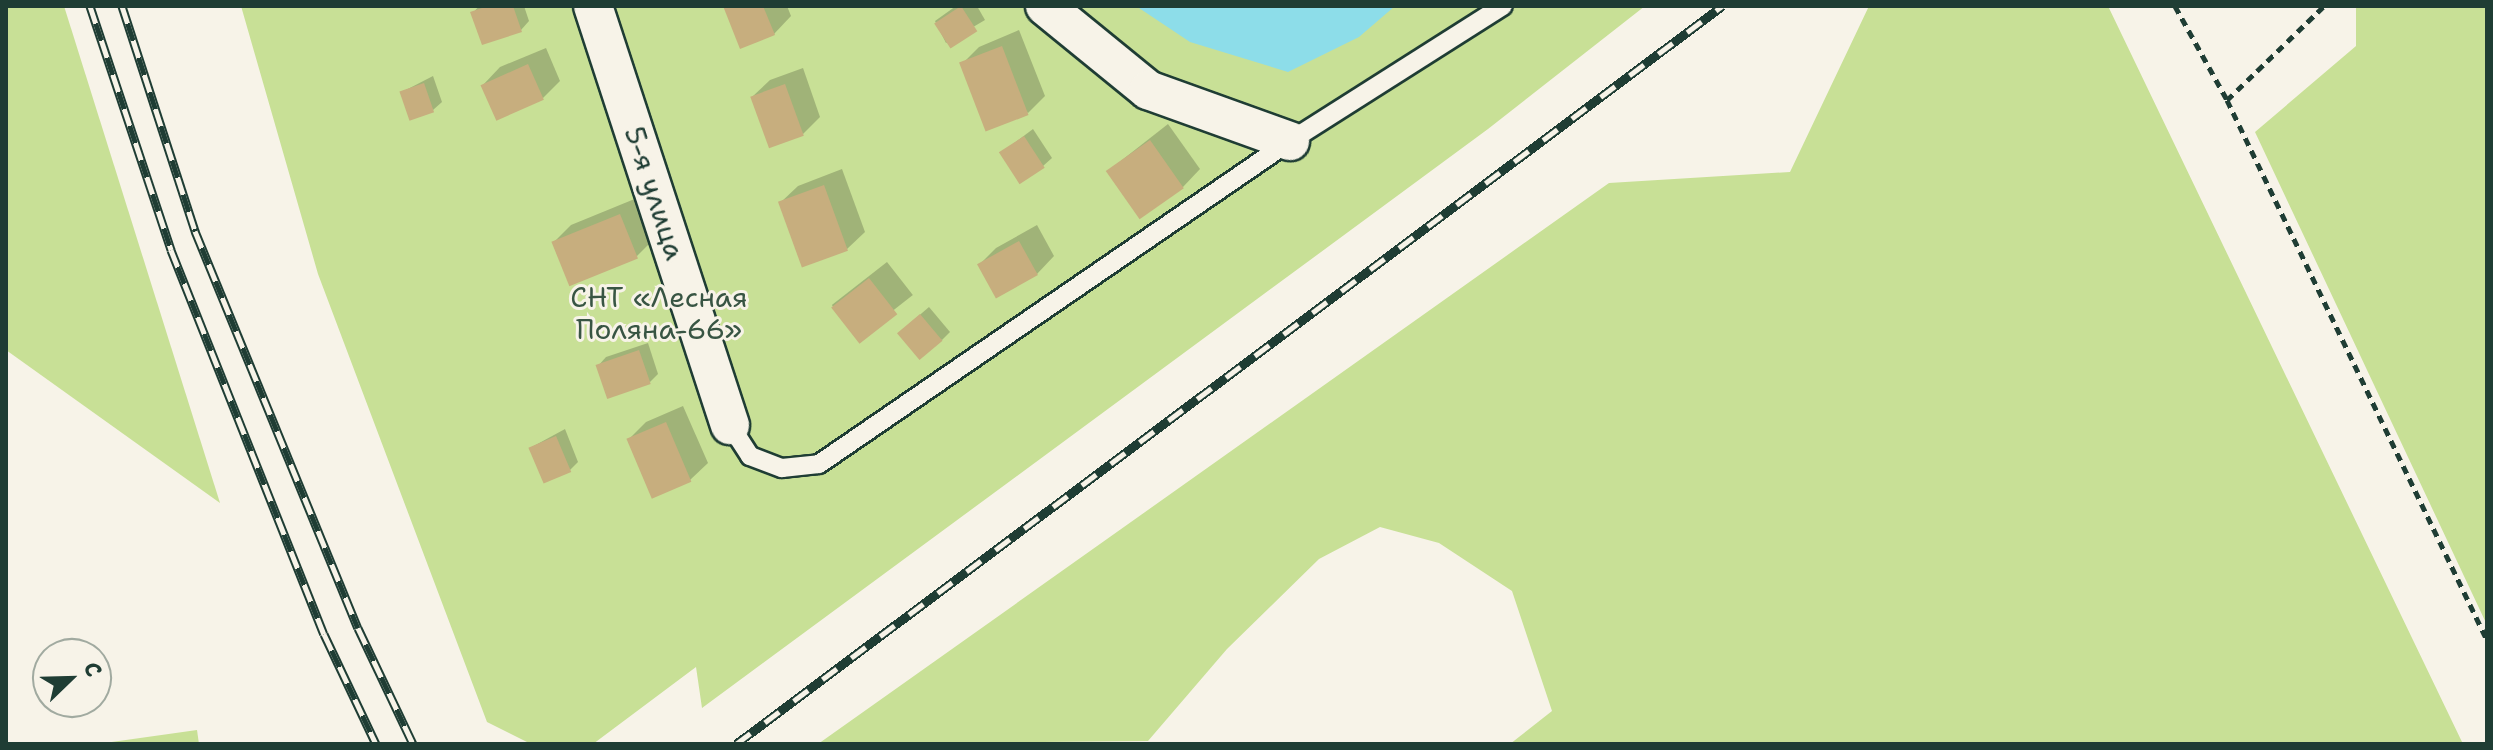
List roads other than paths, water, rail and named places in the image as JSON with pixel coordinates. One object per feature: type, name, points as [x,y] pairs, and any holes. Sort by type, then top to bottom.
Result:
[{"type":"street","name":"5-я улица","points":[[593,6],[730,425]]},
{"type":"street","points":[[1045,6],[1148,90],[1290,141]]},
{"type":"lane","points":[[730,425],[750,456],[782,468],[819,464],[1290,141],[1503,6]]},
{"type":"water","points":[[1136,6],[1395,6],[1359,37],[1288,72],[1190,42]]},
{"type":"railway","points":[[90,6],[171,250],[324,634],[376,744]]},
{"type":"railway","points":[[122,6],[195,231],[358,628],[413,744]]},
{"type":"railway","points":[[736,744],[1722,6]]},
{"type":"park label","name":"СНТ «Лесная Поляна-66»","points":[[659,313]]}]
